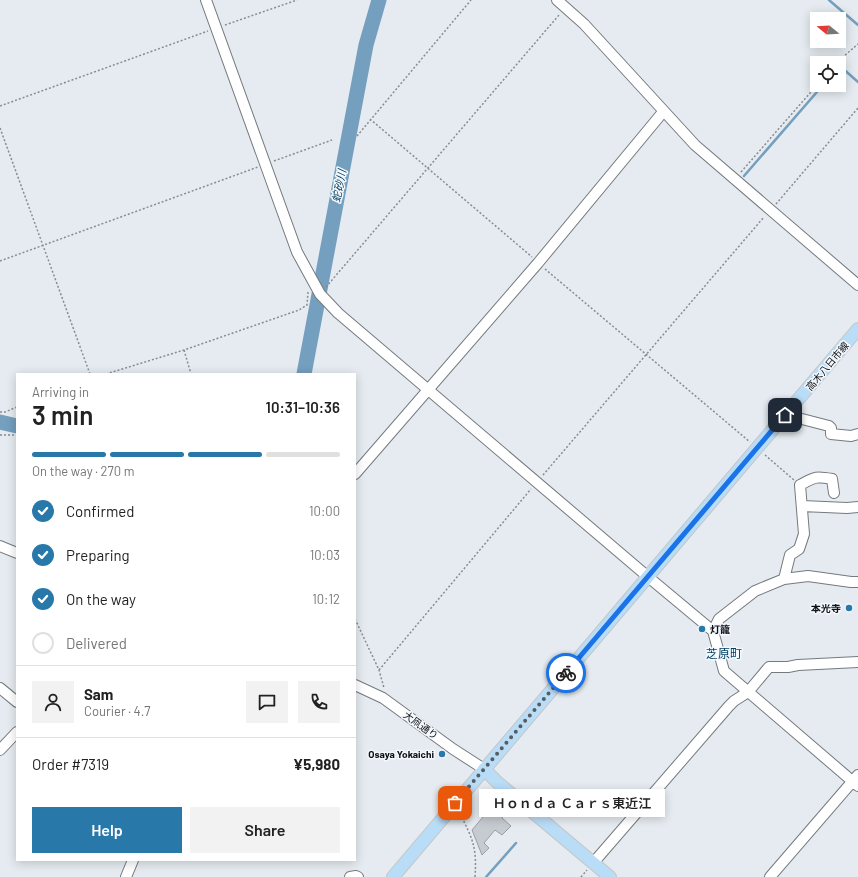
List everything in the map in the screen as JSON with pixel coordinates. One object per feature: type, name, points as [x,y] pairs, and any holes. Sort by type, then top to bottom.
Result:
[{"type":"main road","name":"高木八日市線","points":[[393,877],[858,329]]},
{"type":"main road","points":[[484,769],[497,782],[610,877]]},
{"type":"street","points":[[206,0],[297,252],[320,294],[338,313],[713,631],[724,671],[856,781],[770,877]]},
{"type":"street","points":[[557,0],[584,24],[694,145],[858,285]]},
{"type":"street","points":[[356,473],[538,262],[663,112]]},
{"type":"street","points":[[802,419],[828,426],[831,428],[831,434],[851,436],[858,434]]},
{"type":"street","points":[[784,579],[790,555],[799,549],[804,534],[800,485],[816,476],[832,479],[834,493]]},
{"type":"street","points":[[802,506],[847,508],[858,506]]},
{"type":"street","points":[[0,546],[16,552]]},
{"type":"street","points":[[713,631],[719,619],[755,591],[784,579],[808,576],[858,582]]},
{"type":"street","points":[[594,862],[729,706],[748,692],[769,666],[788,667],[798,665],[858,662]]},
{"type":"street","name":"大凧通り","points":[[356,685],[383,698],[453,749],[484,769]]},
{"type":"street","points":[[0,688],[16,701]]},
{"type":"street","points":[[0,748],[16,733]]},
{"type":"street","points":[[126,877],[133,861]]},
{"type":"street","points":[[350,877],[358,877]]},
{"type":"path","points":[[0,106],[297,0]]},
{"type":"path","points":[[357,136],[471,0]]},
{"type":"path","points":[[320,294],[565,7]]},
{"type":"path","points":[[844,56],[858,44]]},
{"type":"path","points":[[734,180],[811,92]]},
{"type":"path","points":[[380,670],[645,354],[858,108]]},
{"type":"path","points":[[370,120],[800,485]]},
{"type":"path","points":[[0,128],[90,373]]},
{"type":"path","points":[[0,260],[332,140]]},
{"type":"path","points":[[109,373],[184,350],[299,310],[307,305],[309,297],[307,284],[311,280]]},
{"type":"path","points":[[184,350],[191,373]]},
{"type":"path","points":[[0,412],[5,412],[16,407]]},
{"type":"path","points":[[0,435],[16,435]]},
{"type":"path","points":[[356,621],[380,670],[384,684],[383,698]]},
{"type":"path","points":[[455,803],[474,843],[476,860],[475,877]]},
{"type":"building","points":[[494,804],[505,813],[502,818],[511,826],[502,835],[495,830],[484,843],[489,848],[482,855],[472,830]]},
{"type":"waterway","name":"蛇砂川","points":[[304,373],[366,45],[379,0]]},
{"type":"waterway","points":[[829,0],[858,25]]},
{"type":"waterway","points":[[846,71],[858,82]]},
{"type":"waterway","points":[[744,176],[817,92]]},
{"type":"waterway","name":"蛇砂川","points":[[0,422],[16,426]]},
{"type":"waterway","points":[[486,877],[516,843]]},
{"type":"way so far","points":[[455,803],[566,673]]},
{"type":"place","name":"本光寺","points":[[849,608]]},
{"type":"place","name":"灯籠","points":[[702,629]]},
{"type":"place","name":"Osaya Yokaichi","points":[[442,754]]},
{"type":"place","name":"Ｈｏｎｄａ Ｃａｒｓ東近江","points":[[455,803]]},
{"type":"district","name":"芝原町","points":[[724,654]]},
{"type":"route","points":[[566,673],[785,415]]}]
